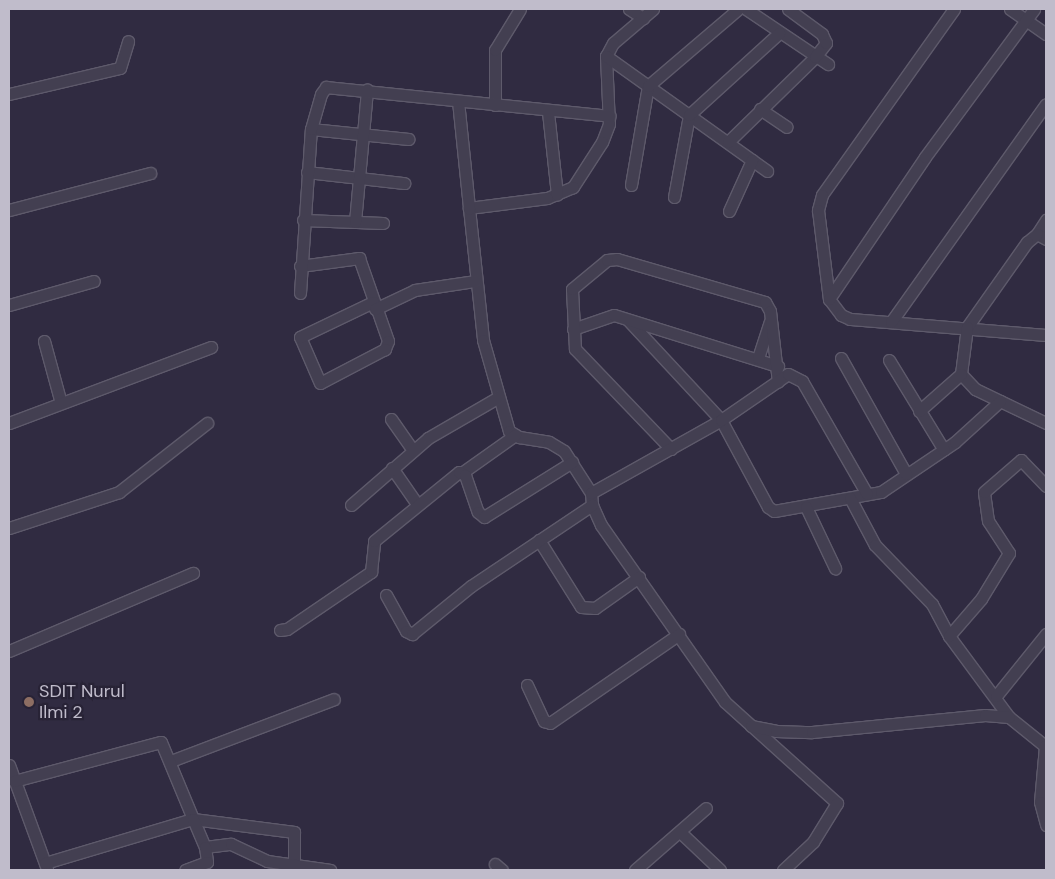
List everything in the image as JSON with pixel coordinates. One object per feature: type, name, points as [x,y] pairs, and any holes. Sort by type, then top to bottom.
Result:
[{"type":"street","points":[[495,105],[495,50],[520,9]]},
{"type":"street","points":[[630,9],[643,18]]},
{"type":"street","points":[[469,208],[556,195],[575,183],[602,142],[610,116],[604,66],[606,56],[613,43],[653,9]]},
{"type":"street","points":[[631,185],[648,86],[738,9]]},
{"type":"street","points":[[746,9],[779,33],[828,64]]},
{"type":"street","points":[[728,142],[815,57],[826,38],[788,9]]},
{"type":"street","points":[[954,9],[822,195],[818,210],[829,299],[847,318],[1046,335]]},
{"type":"street","points":[[1010,9],[1046,34]]},
{"type":"street","points":[[829,299],[926,157],[1034,9]]},
{"type":"street","points":[[674,197],[689,115],[779,33]]},
{"type":"street","points":[[9,94],[120,68],[128,41]]},
{"type":"street","points":[[606,56],[767,171]]},
{"type":"street","points":[[300,293],[303,220],[311,129],[321,94],[326,87],[367,90],[548,112],[610,116]]},
{"type":"street","points":[[355,222],[367,90]]},
{"type":"street","points":[[458,101],[475,281],[483,340],[505,425],[515,435],[555,444],[572,462],[591,499],[601,525],[725,702],[837,803],[813,842],[783,870]]},
{"type":"street","points":[[891,322],[1046,104]]},
{"type":"street","points":[[760,109],[787,127]]},
{"type":"street","points":[[548,112],[556,195]]},
{"type":"street","points":[[311,129],[408,139]]},
{"type":"street","points":[[729,211],[752,160]]},
{"type":"street","points":[[307,172],[404,183]]},
{"type":"street","points":[[9,210],[150,173]]},
{"type":"street","points":[[303,220],[383,223]]},
{"type":"street","points":[[919,410],[961,374],[967,328],[1027,242],[1042,237],[1046,220]]},
{"type":"street","points":[[300,266],[358,258],[374,305],[388,338],[385,349],[320,383],[300,338],[374,305],[416,290],[475,281]]},
{"type":"street","points":[[670,449],[578,354],[573,329],[572,289],[612,258],[765,302],[770,307],[778,366],[778,382]]},
{"type":"street","points":[[9,305],[94,281]]},
{"type":"street","points":[[573,329],[609,316],[758,358],[778,366]]},
{"type":"street","points":[[628,320],[720,420],[768,507],[777,512],[881,492],[944,450],[1000,401]]},
{"type":"street","points":[[758,358],[771,320]]},
{"type":"street","points":[[44,341],[61,403]]},
{"type":"street","points":[[9,423],[211,348]]},
{"type":"street","points":[[841,358],[906,474]]},
{"type":"street","points":[[889,360],[944,450]]},
{"type":"street","points":[[386,595],[406,631],[412,634],[471,586],[540,540],[591,499],[720,420],[788,374],[798,376],[868,494]]},
{"type":"street","points":[[961,374],[970,386],[1046,423]]},
{"type":"street","points":[[350,505],[413,450],[447,424],[498,398]]},
{"type":"street","points":[[391,419],[413,450]]},
{"type":"street","points":[[9,528],[118,492],[207,423]]},
{"type":"street","points":[[280,630],[287,629],[371,572],[374,540],[417,504],[515,435]]},
{"type":"street","points":[[949,636],[981,599],[1009,553],[988,521],[984,492],[1022,460],[1046,486]]},
{"type":"street","points":[[463,472],[478,512],[484,517],[572,462]]},
{"type":"street","points":[[392,468],[417,504]]},
{"type":"street","points":[[850,498],[875,545],[921,589],[949,636],[996,696],[1009,717],[1045,746],[1040,802],[1046,825]]},
{"type":"street","points":[[806,507],[835,568]]},
{"type":"street","points":[[540,540],[581,607],[594,608],[639,577]]},
{"type":"street","points":[[9,652],[193,573]]},
{"type":"street","points":[[527,685],[544,721],[550,723],[679,634]]},
{"type":"street","points":[[996,696],[1046,634]]},
{"type":"street","points":[[171,761],[334,699]]},
{"type":"street","points":[[751,726],[776,731],[812,732],[985,714],[1009,717]]},
{"type":"street","points":[[14,781],[160,742],[166,746],[205,847],[205,864],[185,870]]},
{"type":"street","points":[[9,765],[46,866],[193,819],[294,832],[294,865]]},
{"type":"street","points":[[635,870],[706,808]]},
{"type":"street","points":[[680,832],[720,870]]},
{"type":"street","points":[[205,847],[233,844],[263,860],[330,870]]},
{"type":"place","name":"SDIT Nurul Ilmi 2","points":[[29,702]]}]
